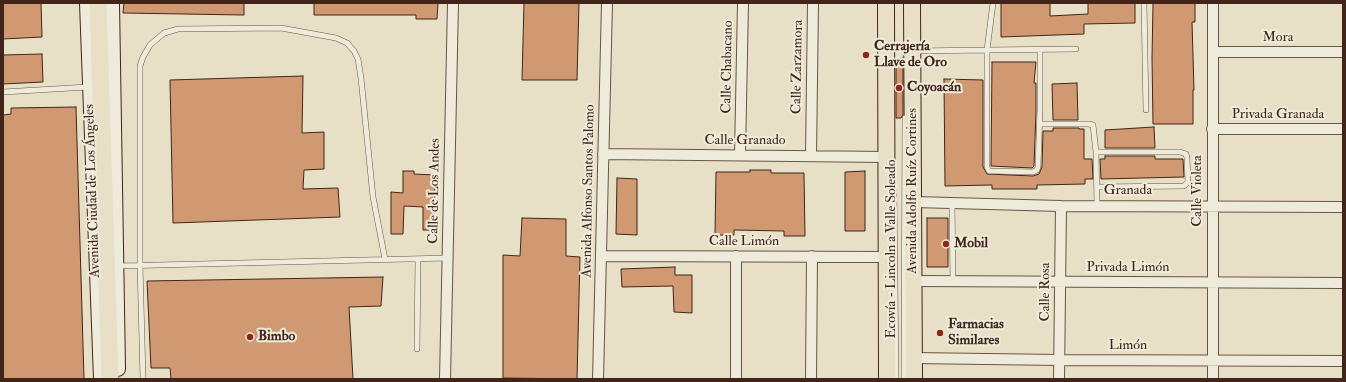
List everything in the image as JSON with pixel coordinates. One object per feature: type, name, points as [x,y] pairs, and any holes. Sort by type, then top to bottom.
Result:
[{"type":"highway","points":[[98,3],[110,379]]},
{"type":"main road","name":"Avenida Ciudad de Los Ángeles","points":[[87,3],[101,379]]},
{"type":"main road","name":"Avenida Ciudad de Los Ángeles","points":[[112,3],[118,379]]},
{"type":"main road","name":"Avenida Adolfo Ruíz Cortines","points":[[886,3],[887,379]]},
{"type":"main road","name":"Avenida Adolfo Ruíz Cortines","points":[[912,3],[914,379]]},
{"type":"street","name":"Calle de Los Andes","points":[[445,379],[453,3]]},
{"type":"street","name":"Avenida Alfonso Santos Palomo","points":[[598,379],[607,3]]},
{"type":"street","name":"Calle Chabacano","points":[[740,155],[743,3]]},
{"type":"street","name":"Calle Zarzamora","points":[[811,156],[813,3]]},
{"type":"street","name":"Calle Violeta","points":[[1212,379],[1213,3]]},
{"type":"street","name":"Mora","points":[[1213,52],[1343,52]]},
{"type":"street","name":"Privada Granada","points":[[1212,129],[1343,129]]},
{"type":"street","name":"Calle Granado","points":[[603,154],[887,157]]},
{"type":"street","name":"Granada","points":[[914,202],[1061,206],[1343,207]]},
{"type":"street","name":"Calle Rosa","points":[[1059,379],[1061,206]]},
{"type":"street","name":"Calle Limón","points":[[602,256],[887,257]]},
{"type":"street","points":[[736,256],[736,379]]},
{"type":"street","points":[[811,379],[812,256]]},
{"type":"street","name":"Privada Limón","points":[[914,281],[1343,284]]},
{"type":"street","name":"Limón","points":[[914,358],[1343,361]]},
{"type":"lane","points":[[993,3],[987,50],[988,170],[1033,172],[1037,170],[1040,50]]},
{"type":"lane","points":[[1144,3],[1146,110]]},
{"type":"lane","points":[[143,379],[140,265],[140,66],[150,45],[164,33],[178,29],[293,29],[336,38],[354,51],[358,59],[361,78],[373,197],[385,260]]},
{"type":"lane","points":[[913,51],[1076,49]]},
{"type":"lane","points":[[3,92],[89,87]]},
{"type":"lane","name":"Ecovía - Lincoln a Valle Soleado","points":[[904,118],[904,379]]},
{"type":"lane","points":[[1039,124],[1092,124],[1094,127],[1096,152],[1097,205]]},
{"type":"lane","points":[[1096,152],[1180,152],[1186,154],[1188,182],[1184,186],[1097,187]]},
{"type":"lane","points":[[894,185],[896,379]]},
{"type":"lane","points":[[952,204],[953,282]]},
{"type":"lane","points":[[116,266],[448,258]]},
{"type":"lane","points":[[417,349],[418,259]]},
{"type":"building","points":[[3,3],[41,3],[42,37],[3,39]]},
{"type":"building","points":[[124,3],[244,3],[244,15],[123,13]]},
{"type":"building","points":[[314,3],[438,3],[437,19],[416,19],[416,15],[314,15]]},
{"type":"building","points":[[524,3],[579,3],[577,80],[522,80]]},
{"type":"building","points":[[1001,3],[1050,3],[1050,16],[1088,14],[1088,3],[1135,3],[1135,23],[1084,24],[1084,34],[1001,37]]},
{"type":"building","points":[[1153,3],[1195,3],[1195,22],[1192,22],[1194,90],[1193,124],[1153,124]]},
{"type":"building","points":[[42,54],[43,82],[3,84],[3,55]]},
{"type":"building","points":[[903,58],[903,115],[901,118],[896,118],[896,59]]},
{"type":"building","points":[[992,62],[1036,62],[1034,83],[1036,83],[1036,112],[1034,166],[1032,168],[991,166]]},
{"type":"building","points":[[303,76],[302,133],[324,132],[324,169],[304,170],[303,189],[338,188],[340,217],[173,223],[170,80]]},
{"type":"building","points":[[944,79],[983,80],[983,167],[987,174],[1033,176],[1039,174],[1042,167],[1043,131],[1053,131],[1053,128],[1079,128],[1084,129],[1084,159],[1092,159],[1093,179],[1085,179],[1085,184],[1037,185],[1037,189],[992,189],[992,185],[945,186]]},
{"type":"building","points":[[1077,83],[1078,120],[1053,120],[1052,84]]},
{"type":"building","points":[[76,107],[84,379],[3,379],[3,115],[11,114],[11,108]]},
{"type":"building","points":[[1154,127],[1155,148],[1105,148],[1105,130]]},
{"type":"building","points":[[1105,156],[1155,156],[1155,159],[1183,159],[1184,177],[1101,179],[1100,159],[1105,159]]},
{"type":"building","points":[[750,170],[771,170],[771,173],[804,173],[805,236],[784,236],[784,231],[734,230],[734,235],[715,235],[716,172],[750,172]]},
{"type":"building","points":[[403,171],[414,171],[414,174],[435,175],[434,230],[423,230],[423,207],[404,206],[403,234],[391,234],[391,192],[403,193]]},
{"type":"building","points":[[865,171],[865,231],[845,231],[845,172]]},
{"type":"building","points":[[617,178],[637,179],[637,235],[616,234]]},
{"type":"building","points":[[522,218],[566,219],[566,256],[580,257],[577,379],[503,378],[503,255],[520,256]]},
{"type":"building","points":[[927,218],[948,218],[948,267],[927,267]]},
{"type":"building","points":[[675,267],[675,275],[692,275],[692,313],[674,312],[673,286],[622,287],[621,269]]},
{"type":"building","name":"Bimbo","points":[[383,277],[381,306],[349,307],[353,379],[171,379],[170,368],[151,368],[147,281]]},
{"type":"place","name":"Cerrajería Llave de Oro","points":[[866,55]]},
{"type":"place","name":"Coyoacán","points":[[899,88]]},
{"type":"place","name":"Mobil","points":[[946,244]]},
{"type":"place","name":"Farmacias Similares","points":[[940,333]]},
{"type":"place","name":"Bimbo","points":[[250,337]]}]
